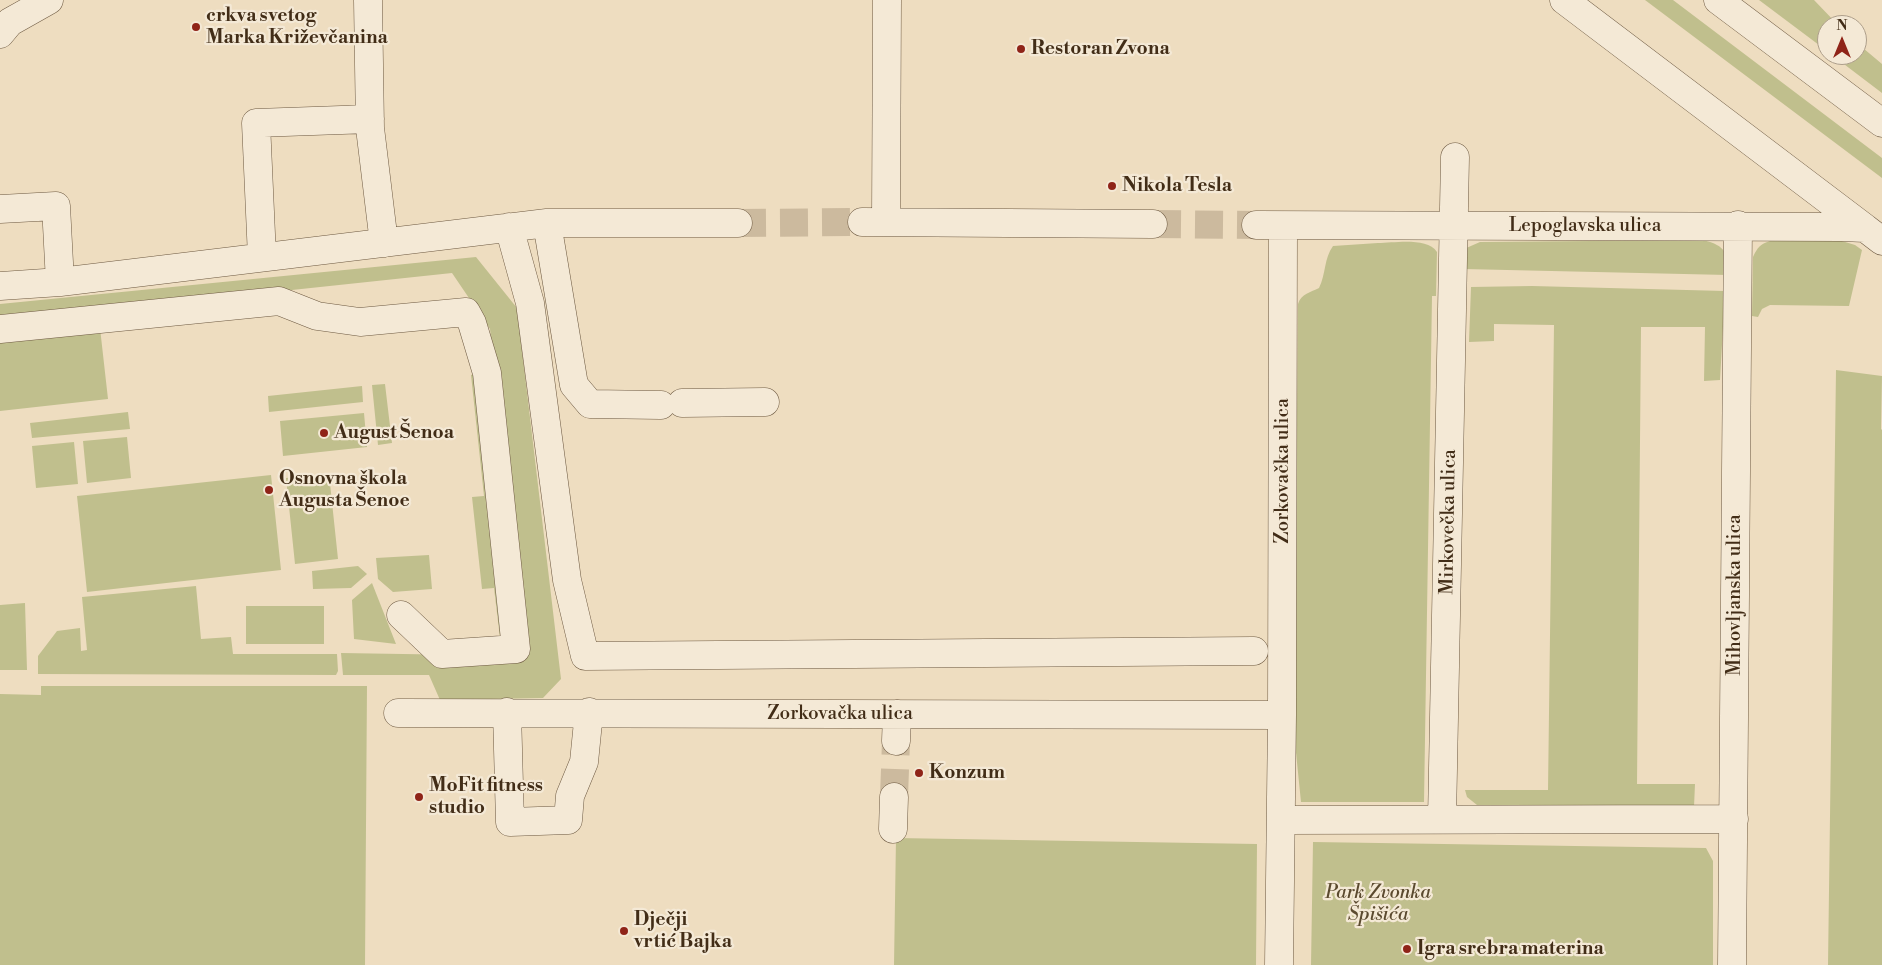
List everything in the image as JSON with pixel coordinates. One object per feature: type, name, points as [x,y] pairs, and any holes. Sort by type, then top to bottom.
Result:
[{"type":"street","points":[[0,34],[10,22],[48,0]]},
{"type":"street","points":[[368,0],[370,119],[384,243]]},
{"type":"street","points":[[887,0],[874,222],[1153,224]]},
{"type":"street","points":[[1564,0],[1873,234]]},
{"type":"street","points":[[1718,0],[1882,124]]},
{"type":"street","points":[[262,257],[256,123],[370,119]]},
{"type":"street","name":"Mirkovečka ulica","points":[[1442,819],[1455,157]]},
{"type":"street","points":[[0,209],[56,206],[60,282]]},
{"type":"street","points":[[0,286],[60,282],[547,223],[738,223]]},
{"type":"street","points":[[547,223],[574,385],[590,404],[765,402]]},
{"type":"street","name":"Lepoglavska ulica","points":[[1256,226],[1738,226],[1873,234]]},
{"type":"street","name":"Zorkovačka ulica","points":[[1278,965],[1282,820],[1283,226]]},
{"type":"street","name":"Mihovljanska ulica","points":[[1732,965],[1738,226]]},
{"type":"street","points":[[509,227],[530,303],[567,580],[584,656],[1254,650]]},
{"type":"street","points":[[0,329],[279,301],[317,316],[360,322],[466,312],[472,323],[487,373],[516,649],[442,654],[401,615]]},
{"type":"street","points":[[507,712],[510,822],[568,820],[570,796],[584,762],[589,712]]},
{"type":"street","name":"Zorkovačka ulica","points":[[398,713],[1282,715]]},
{"type":"street","points":[[896,741],[897,714]]},
{"type":"street","points":[[894,797],[894,828]]},
{"type":"street","points":[[1282,820],[1734,819]]},
{"type":"green space","points":[[1645,0],[1673,0],[1882,158],[1882,178]]},
{"type":"green space","points":[[1759,0],[1814,0],[1828,15],[1817,15],[1817,44]]},
{"type":"green space","points":[[1867,51],[1882,64],[1882,93],[1845,65],[1867,65]]},
{"type":"green space","points":[[1832,238],[1855,245],[1862,250],[1849,306],[1770,305],[1762,309],[1758,317],[1752,316],[1753,257],[1759,247],[1770,241]]},
{"type":"green space","points":[[1703,240],[1717,245],[1724,252],[1728,275],[1463,269],[1464,249],[1480,242]]},
{"type":"green space","points":[[1402,242],[1426,244],[1437,252],[1436,296],[1432,296],[1424,802],[1301,802],[1294,733],[1298,304],[1304,296],[1319,288],[1328,256],[1333,246]]},
{"type":"green space","points":[[476,257],[517,308],[561,679],[543,698],[440,700],[429,675],[343,675],[341,653],[527,656],[490,329],[452,273],[0,321],[0,304]]},
{"type":"green space","points":[[1532,286],[1725,291],[1720,380],[1704,381],[1705,327],[1641,327],[1637,784],[1695,784],[1694,807],[1477,805],[1467,797],[1465,790],[1548,790],[1554,325],[1494,324],[1494,341],[1469,342],[1471,287]]},
{"type":"green space","points":[[100,328],[108,399],[0,411],[0,339]]},
{"type":"green space","points":[[1836,370],[1882,376],[1882,965],[1828,965]]},
{"type":"green space","points":[[481,373],[508,632],[500,638],[494,588],[482,589],[472,497],[484,496],[471,375]]},
{"type":"green space","points":[[385,384],[392,443],[378,445],[372,385]]},
{"type":"green space","points":[[362,386],[363,402],[269,412],[268,396]]},
{"type":"green space","points":[[128,412],[130,429],[32,438],[30,423]]},
{"type":"green space","points":[[364,413],[367,447],[283,456],[280,421]]},
{"type":"green space","points":[[127,437],[131,478],[87,483],[83,441]]},
{"type":"green space","points":[[74,442],[78,484],[36,488],[32,446]]},
{"type":"green space","points":[[329,474],[338,559],[295,564],[286,478]]},
{"type":"green space","points":[[271,475],[281,570],[87,592],[77,496]]},
{"type":"green space","points":[[429,555],[432,589],[393,592],[378,579],[376,558]]},
{"type":"green space","points":[[358,566],[367,574],[351,588],[313,589],[312,571]]},
{"type":"green space","points":[[372,583],[396,644],[354,639],[352,600]]},
{"type":"green space","points":[[196,586],[201,639],[231,637],[233,654],[337,654],[338,671],[336,675],[38,674],[38,656],[57,631],[80,628],[81,651],[87,650],[82,597]]},
{"type":"green space","points":[[25,603],[27,670],[0,670],[0,605]]},
{"type":"green space","points":[[246,606],[324,606],[324,644],[246,644]]},
{"type":"green space","points":[[41,686],[367,686],[365,965],[0,965],[0,694],[41,695]]},
{"type":"green space","points":[[896,838],[1257,844],[1256,965],[894,965]]},
{"type":"green space","name":"Park Zvonka Špišića","points":[[1313,842],[1706,848],[1713,861],[1713,965],[1311,965]]},
{"type":"tunnel","points":[[738,223],[862,222]]},
{"type":"tunnel","points":[[1153,224],[1256,225]]},
{"type":"tunnel","points":[[894,797],[896,741]]},
{"type":"place","name":"crkva svetog Marka Križevčanina","points":[[196,27]]},
{"type":"place","name":"Restoran Zvona","points":[[1021,49]]},
{"type":"place","name":"Nikola Tesla","points":[[1112,186]]},
{"type":"place","name":"August Šenoa","points":[[324,433]]},
{"type":"place","name":"Osnovna škola Augusta Šenoe","points":[[269,490]]},
{"type":"place","name":"Konzum","points":[[919,773]]},
{"type":"place","name":"MoFit fitness studio","points":[[419,797]]},
{"type":"place","name":"Dječji vrtić Bajka","points":[[624,931]]},
{"type":"place","name":"Igra srebra materina","points":[[1407,949]]}]
